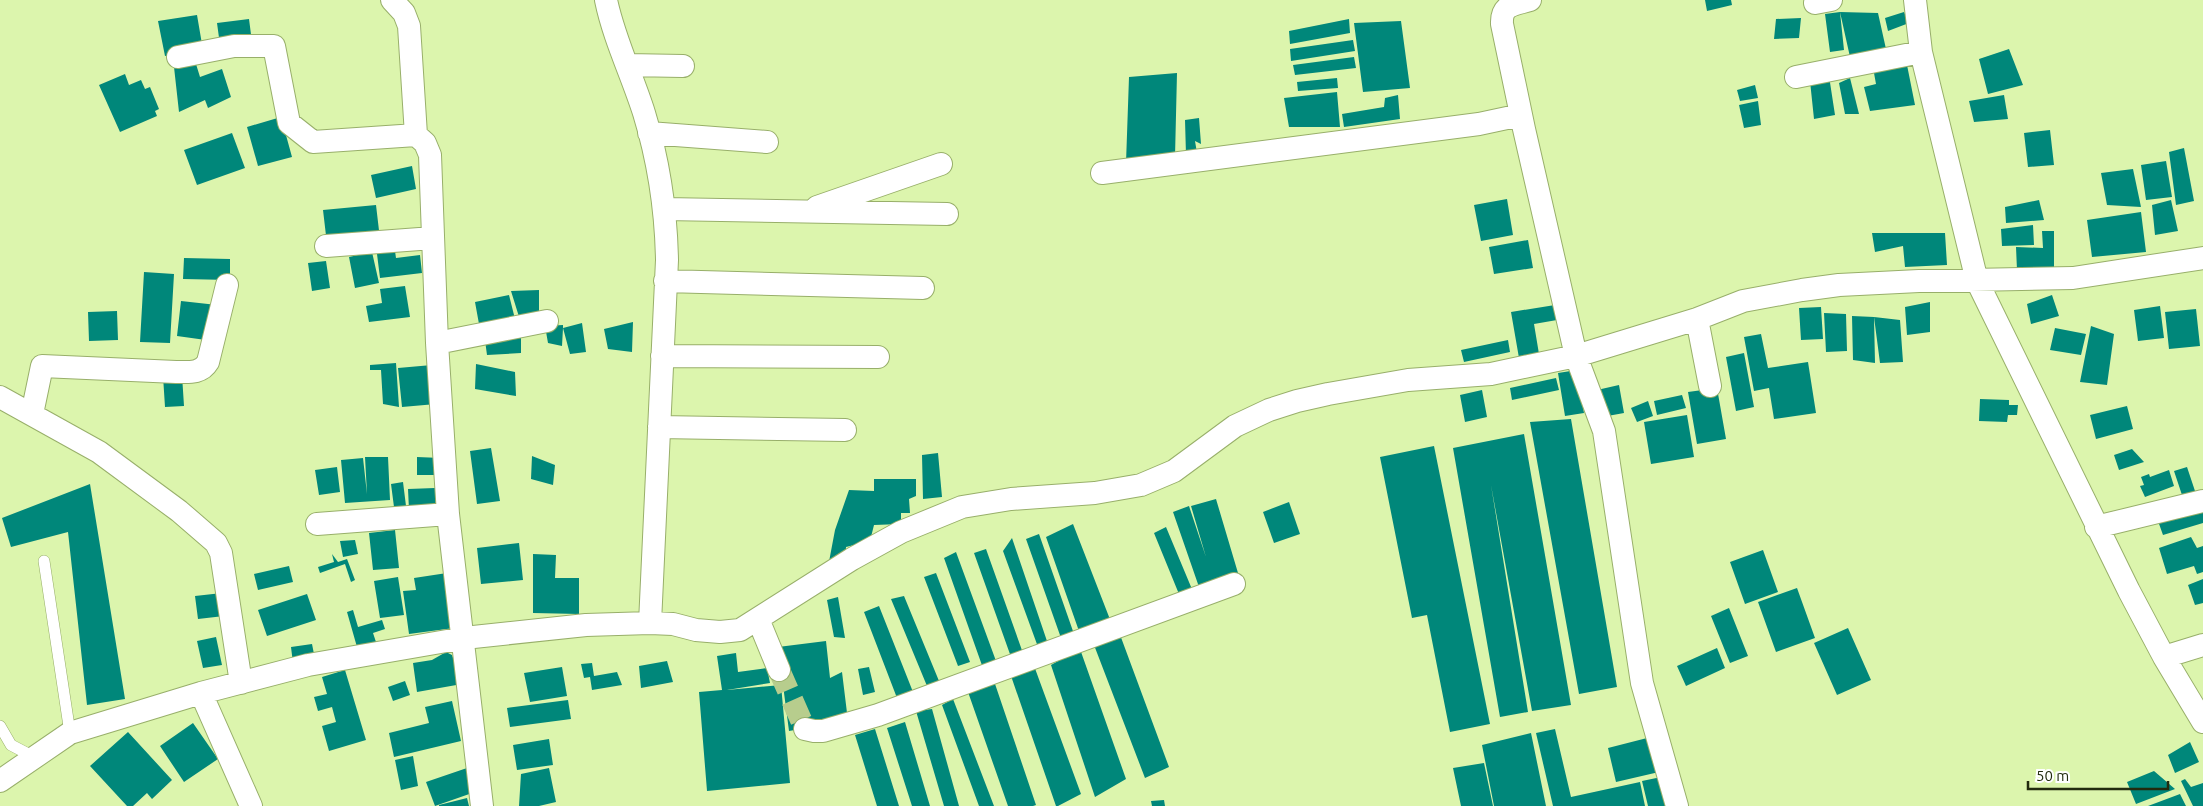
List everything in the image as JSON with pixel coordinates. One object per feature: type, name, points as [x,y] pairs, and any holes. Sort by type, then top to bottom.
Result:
[{"type":"street","points":[[392,0],[404,13],[409,26],[416,135]]},
{"type":"street","points":[[606,0],[610,20],[650,133],[665,210],[666,282],[650,623]]},
{"type":"street","points":[[1530,0],[1505,8],[1502,12],[1502,24],[1576,356],[1604,431],[1642,683],[1677,806]]},
{"type":"street","points":[[1915,0],[1921,52],[1977,281],[2096,527],[2164,658],[2203,722]]},
{"type":"street","points":[[178,57],[234,46],[274,46],[289,123],[305,138],[313,142],[320,142],[416,135],[426,143],[430,156],[437,343],[448,514],[464,638],[482,806]]},
{"type":"street","points":[[1796,77],[1921,52]]},
{"type":"street","points":[[627,65],[683,66]]},
{"type":"street","points":[[1102,173],[1479,124],[1521,115]]},
{"type":"street","points":[[650,133],[767,142]]},
{"type":"street","points":[[802,212],[941,164]]},
{"type":"street","points":[[665,210],[947,214]]},
{"type":"street","points":[[326,246],[433,238]]},
{"type":"street","points":[[0,781],[70,732],[240,682],[308,665],[464,638],[586,625],[650,623],[673,624],[696,630],[720,632],[740,630],[852,559],[901,532],[962,507],[1011,499],[1095,493],[1141,485],[1174,471],[1235,426],[1268,410],[1328,394],[1408,380],[1491,374],[1576,356],[1697,319],[1743,300],[1802,290],[1839,285],[2073,278],[2203,258]]},
{"type":"street","points":[[666,282],[922,288]]},
{"type":"street","points":[[32,414],[42,366],[176,372],[194,372],[202,369],[208,362],[227,285]]},
{"type":"street","points":[[1697,319],[1710,386]]},
{"type":"street","points":[[437,343],[546,321]]},
{"type":"street","points":[[662,356],[878,357]]},
{"type":"street","points":[[0,397],[100,452],[179,512],[216,544],[220,553],[240,682]]},
{"type":"street","points":[[659,427],[844,430]]},
{"type":"street","points":[[2096,527],[2203,501]]},
{"type":"street","points":[[317,524],[448,514]]},
{"type":"street","points":[[806,728],[814,731],[824,731],[878,715],[1234,584]]},
{"type":"street","points":[[758,619],[779,670]]},
{"type":"street","points":[[2164,658],[2203,645]]},
{"type":"street","points":[[202,693],[251,806]]},
{"type":"lane","points":[[44,561],[70,732]]},
{"type":"lane","points":[[0,726],[11,745],[34,757]]},
{"type":"building","points":[[1705,0],[1731,0],[1732,5],[1707,11]]},
{"type":"building","points":[[1840,12],[1844,50],[1830,52],[1825,14]]},
{"type":"building","points":[[1840,12],[1878,13],[1886,49],[1850,57]]},
{"type":"building","points":[[1904,12],[1909,23],[1888,31],[1885,18]]},
{"type":"building","points":[[197,15],[203,50],[165,56],[158,21]]},
{"type":"building","points":[[1801,18],[1799,38],[1774,39],[1776,19]]},
{"type":"building","points":[[249,19],[252,42],[220,45],[217,23]]},
{"type":"building","points":[[1349,19],[1350,33],[1290,44],[1289,31]]},
{"type":"building","points":[[1401,21],[1410,88],[1363,92],[1354,23]]},
{"type":"building","points":[[1353,40],[1355,51],[1291,61],[1290,49]]},
{"type":"building","points":[[2009,49],[2023,85],[1988,94],[1979,59]]},
{"type":"building","points":[[1905,55],[1915,105],[1870,111],[1864,87],[1876,84],[1872,62]]},
{"type":"building","points":[[1354,57],[1356,68],[1295,75],[1293,65]]},
{"type":"building","points":[[173,58],[196,64],[200,77],[222,69],[231,97],[208,108],[205,100],[179,112]]},
{"type":"building","points":[[1177,73],[1175,157],[1126,163],[1129,77]]},
{"type":"building","points":[[125,74],[129,85],[141,80],[145,89],[150,87],[159,109],[155,111],[157,116],[120,132],[99,85]]},
{"type":"building","points":[[1829,76],[1835,115],[1814,119],[1810,81]]},
{"type":"building","points":[[1337,78],[1338,88],[1298,91],[1297,82]]},
{"type":"building","points":[[1850,78],[1859,114],[1845,114],[1839,83]]},
{"type":"building","points":[[1755,85],[1758,98],[1740,101],[1737,90]]},
{"type":"building","points":[[1337,92],[1340,127],[1289,127],[1284,98]]},
{"type":"building","points":[[1398,95],[1400,119],[1344,127],[1342,114],[1384,107],[1385,98]]},
{"type":"building","points":[[2004,95],[2008,119],[1974,122],[1969,101]]},
{"type":"building","points":[[1758,101],[1761,125],[1744,128],[1739,105]]},
{"type":"building","points":[[281,117],[292,157],[258,166],[247,127]]},
{"type":"building","points":[[1199,118],[1201,144],[1195,141],[1197,153],[1186,155],[1185,120]]},
{"type":"building","points":[[2050,130],[2054,165],[2028,167],[2024,133]]},
{"type":"building","points":[[232,133],[245,168],[197,185],[184,150]]},
{"type":"building","points":[[2184,148],[2194,201],[2176,205],[2169,152]]},
{"type":"building","points":[[2166,161],[2172,197],[2146,200],[2141,165]]},
{"type":"building","points":[[412,166],[416,189],[376,198],[371,175]]},
{"type":"building","points":[[2133,169],[2141,207],[2107,205],[2101,173]]},
{"type":"building","points":[[1507,199],[1513,235],[1481,241],[1474,205]]},
{"type":"building","points":[[2039,200],[2044,220],[2006,223],[2005,207]]},
{"type":"building","points":[[2171,200],[2178,231],[2155,235],[2152,205]]},
{"type":"building","points":[[376,205],[380,239],[327,244],[323,210]]},
{"type":"building","points":[[2141,212],[2146,252],[2092,257],[2087,220]]},
{"type":"building","points":[[2033,225],[2034,245],[2002,246],[2001,229]]},
{"type":"building","points":[[2042,231],[2054,231],[2054,270],[2017,270],[2016,247],[2043,248]]},
{"type":"building","points":[[1872,233],[1945,233],[1947,265],[1905,267],[1903,246],[1875,252]]},
{"type":"building","points":[[1528,240],[1533,268],[1494,274],[1489,247]]},
{"type":"building","points":[[395,251],[396,258],[420,255],[422,273],[380,278],[377,254]]},
{"type":"building","points":[[372,252],[379,283],[355,288],[349,257]]},
{"type":"building","points":[[184,258],[230,259],[230,280],[183,279]]},
{"type":"building","points":[[326,261],[330,288],[312,291],[308,263]]},
{"type":"building","points":[[144,272],[174,274],[170,343],[140,342]]},
{"type":"building","points":[[405,286],[410,317],[369,322],[366,306],[382,303],[380,289]]},
{"type":"building","points":[[539,290],[539,319],[520,320],[511,291]]},
{"type":"building","points":[[509,295],[515,319],[479,324],[475,302]]},
{"type":"building","points":[[2052,295],[2059,316],[2031,324],[2027,304]]},
{"type":"building","points":[[181,301],[217,305],[213,341],[177,336]]},
{"type":"building","points":[[1930,302],[1930,332],[1907,335],[1905,307]]},
{"type":"building","points":[[1555,305],[1557,320],[1534,324],[1539,354],[1519,358],[1511,312]]},
{"type":"building","points":[[2160,306],[2164,338],[2138,341],[2134,310]]},
{"type":"building","points":[[1821,307],[1823,339],[1801,340],[1799,308]]},
{"type":"building","points":[[2196,309],[2200,346],[2169,349],[2165,312]]},
{"type":"building","points":[[117,311],[118,340],[89,341],[88,312]]},
{"type":"building","points":[[1824,313],[1846,314],[1847,351],[1826,352]]},
{"type":"building","points":[[1852,316],[1874,317],[1875,363],[1853,360]]},
{"type":"building","points":[[1874,317],[1900,320],[1903,362],[1880,363]]},
{"type":"building","points":[[633,322],[632,352],[608,349],[604,329]]},
{"type":"building","points":[[582,323],[586,352],[570,354],[563,328]]},
{"type":"building","points":[[563,325],[562,346],[548,343],[545,326]]},
{"type":"building","points":[[2091,326],[2114,334],[2107,385],[2080,382]]},
{"type":"building","points":[[521,327],[521,353],[487,355],[484,333]]},
{"type":"building","points":[[2055,328],[2086,334],[2081,355],[2050,350]]},
{"type":"building","points":[[1761,334],[1768,368],[1808,362],[1816,413],[1774,419],[1769,388],[1754,391],[1744,337]]},
{"type":"building","points":[[1508,340],[1510,352],[1464,362],[1461,350]]},
{"type":"building","points":[[1744,353],[1754,407],[1736,411],[1726,357]]},
{"type":"building","points":[[396,363],[399,407],[383,404],[381,370],[370,370],[370,365]]},
{"type":"building","points":[[476,364],[515,372],[516,396],[475,389]]},
{"type":"building","points":[[432,365],[436,404],[402,407],[398,368]]},
{"type":"building","points":[[1577,370],[1584,413],[1565,416],[1558,373]]},
{"type":"building","points":[[182,375],[184,406],[165,407],[163,376]]},
{"type":"building","points":[[1556,378],[1559,390],[1512,400],[1510,388]]},
{"type":"building","points":[[1619,385],[1624,413],[1602,417],[1597,390]]},
{"type":"building","points":[[1717,388],[1726,439],[1697,444],[1688,392]]},
{"type":"building","points":[[1482,390],[1487,417],[1465,422],[1460,395]]},
{"type":"building","points":[[1682,395],[1686,408],[1657,415],[1654,401]]},
{"type":"building","points":[[1980,399],[2009,400],[2009,405],[2018,405],[2017,415],[2008,415],[2007,422],[1979,421]]},
{"type":"building","points":[[1648,401],[1653,416],[1637,422],[1631,408]]},
{"type":"building","points":[[2127,406],[2133,429],[2096,439],[2090,415]]},
{"type":"building","points":[[1687,415],[1694,457],[1651,464],[1644,422]]},
{"type":"building","points":[[1571,419],[1617,687],[1579,694],[1530,422]]},
{"type":"building","points":[[1524,434],[1571,705],[1532,711],[1491,485],[1528,712],[1500,717],[1453,448]]},
{"type":"building","points":[[1434,446],[1490,724],[1450,732],[1427,615],[1412,618],[1380,457]]},
{"type":"building","points":[[491,448],[500,501],[477,504],[470,451]]},
{"type":"building","points":[[2132,449],[2144,462],[2119,470],[2114,455]]},
{"type":"building","points":[[938,453],[942,497],[923,499],[922,455]]},
{"type":"building","points":[[532,456],[555,465],[553,485],[531,479]]},
{"type":"building","points":[[365,457],[388,457],[390,500],[345,503],[341,460],[363,458],[367,494]]},
{"type":"building","points":[[417,457],[441,458],[441,475],[417,475]]},
{"type":"building","points":[[337,467],[340,492],[319,495],[315,470]]},
{"type":"building","points":[[2187,467],[2196,494],[2183,498],[2174,471]]},
{"type":"building","points":[[2169,470],[2174,486],[2145,497],[2140,486],[2144,485],[2141,477],[2149,474],[2150,477]]},
{"type":"building","points":[[874,479],[916,479],[916,496],[909,499],[910,513],[901,513],[901,524],[874,525],[870,541],[846,547],[845,562],[828,567],[835,530],[849,490],[874,491]]},
{"type":"building","points":[[403,482],[406,506],[394,507],[391,484]]},
{"type":"building","points":[[90,484],[125,699],[87,705],[68,532],[11,547],[2,518]]},
{"type":"building","points":[[435,488],[436,509],[409,510],[408,489]]},
{"type":"building","points":[[1216,499],[1238,573],[1199,587],[1173,512],[1189,506],[1206,557],[1191,506]]},
{"type":"building","points":[[1289,502],[1300,534],[1274,543],[1263,512]]},
{"type":"building","points":[[2203,507],[2203,523],[2163,535],[2158,521]]},
{"type":"building","points":[[1073,524],[1111,622],[1080,634],[1046,537]]},
{"type":"building","points":[[1166,527],[1194,594],[1181,599],[1154,533]]},
{"type":"building","points":[[395,530],[399,568],[373,570],[369,533]]},
{"type":"building","points":[[1039,534],[1074,634],[1061,638],[1026,539]]},
{"type":"building","points":[[2191,537],[2197,548],[2203,546],[2203,572],[2197,574],[2194,566],[2167,574],[2159,548]]},
{"type":"building","points":[[1012,538],[1049,647],[1038,647],[1003,551]]},
{"type":"building","points":[[355,540],[358,554],[343,557],[340,541]]},
{"type":"building","points":[[519,543],[523,580],[481,584],[477,548]]},
{"type":"building","points":[[986,549],[1024,656],[1011,657],[974,553]]},
{"type":"building","points":[[1763,550],[1778,592],[1745,604],[1730,562]]},
{"type":"building","points":[[956,552],[996,661],[984,671],[944,558]]},
{"type":"building","points":[[332,554],[338,562],[347,559],[355,580],[351,582],[345,564],[320,573],[318,567],[334,562]]},
{"type":"building","points":[[533,554],[556,555],[555,578],[579,578],[579,614],[533,613]]},
{"type":"building","points":[[289,566],[293,582],[258,590],[254,574]]},
{"type":"building","points":[[447,573],[454,628],[409,634],[403,591],[416,590],[414,578]]},
{"type":"building","points":[[936,573],[970,662],[958,666],[924,577]]},
{"type":"building","points":[[398,577],[404,615],[380,618],[374,581]]},
{"type":"building","points":[[2203,579],[2203,603],[2195,605],[2188,585]]},
{"type":"building","points":[[1797,588],[1815,638],[1776,652],[1758,602]]},
{"type":"building","points":[[222,593],[224,616],[198,619],[195,596]]},
{"type":"building","points":[[307,594],[316,620],[267,636],[258,610]]},
{"type":"building","points":[[904,596],[939,681],[927,686],[891,599]]},
{"type":"building","points":[[838,597],[845,638],[834,637],[827,600]]},
{"type":"building","points":[[879,606],[913,692],[897,698],[864,612]]},
{"type":"building","points":[[1729,608],[1748,656],[1730,663],[1711,616]]},
{"type":"building","points":[[353,610],[358,627],[382,620],[385,629],[373,633],[376,642],[357,647],[347,612]]},
{"type":"building","points":[[1848,628],[1871,680],[1837,695],[1814,643]]},
{"type":"building","points":[[1119,632],[1169,767],[1145,778],[1094,645]]},
{"type":"building","points":[[216,637],[222,665],[203,668],[197,641]]},
{"type":"building","points":[[826,641],[830,678],[842,672],[848,721],[789,731],[778,647]]},
{"type":"building","points":[[312,644],[315,659],[293,663],[291,647]]},
{"type":"building","points":[[1717,648],[1725,668],[1686,686],[1677,666]]},
{"type":"building","points":[[1080,649],[1126,779],[1095,797],[1051,665]]},
{"type":"building","points":[[446,652],[452,655],[462,684],[417,692],[413,663],[432,660]]},
{"type":"building","points":[[736,653],[738,672],[767,668],[770,683],[727,690],[781,685],[790,783],[707,791],[699,692],[722,690],[717,656]]},
{"type":"building","points":[[667,661],[673,682],[641,688],[639,666]]},
{"type":"building","points":[[592,663],[594,676],[617,672],[622,685],[592,690],[590,677],[584,678],[581,664]]},
{"type":"building","points":[[1033,663],[1081,794],[1058,806],[1056,806],[1010,673]]},
{"type":"building","points":[[562,667],[567,696],[530,702],[524,673]]},
{"type":"building","points":[[869,667],[875,692],[863,695],[858,669]]},
{"type":"building","points":[[345,670],[366,740],[329,751],[322,726],[336,722],[332,707],[318,711],[314,697],[327,694],[322,677]]},
{"type":"building","points":[[993,678],[1036,805],[1033,806],[1008,806],[968,692]]},
{"type":"building","points":[[405,681],[410,695],[393,701],[388,687]]},
{"type":"building","points":[[953,699],[994,806],[979,806],[942,705]]},
{"type":"building","points":[[568,700],[571,719],[510,727],[507,708]]},
{"type":"building","points":[[452,701],[461,741],[394,757],[389,733],[429,723],[425,707]]},
{"type":"building","points":[[932,709],[959,806],[944,806],[916,711]]},
{"type":"building","points":[[905,722],[930,806],[912,806],[887,728]]},
{"type":"building","points":[[193,723],[218,759],[184,782],[160,746]]},
{"type":"building","points":[[875,729],[899,806],[877,806],[855,735]]},
{"type":"building","points":[[1555,729],[1571,797],[1640,782],[1645,806],[1553,806],[1536,733]]},
{"type":"building","points":[[128,732],[172,780],[152,799],[147,793],[133,806],[127,806],[90,766]]},
{"type":"building","points":[[1531,733],[1546,806],[1494,806],[1482,745]]},
{"type":"building","points":[[1651,737],[1659,772],[1616,782],[1608,748]]},
{"type":"building","points":[[549,739],[553,765],[517,770],[513,745]]},
{"type":"building","points":[[2190,742],[2199,762],[2175,773],[2168,755]]},
{"type":"building","points":[[413,756],[418,786],[401,790],[395,760]]},
{"type":"building","points":[[1484,763],[1493,806],[1461,806],[1453,768]]},
{"type":"building","points":[[467,768],[475,792],[435,806],[426,782]]},
{"type":"building","points":[[549,768],[556,802],[539,806],[519,806],[521,774]]},
{"type":"building","points":[[2154,771],[2175,789],[2136,804],[2127,782]]},
{"type":"building","points":[[1666,776],[1674,806],[1648,806],[1642,781]]},
{"type":"building","points":[[2185,779],[2191,787],[2203,783],[2203,806],[2193,806],[2181,781]]},
{"type":"building","points":[[2180,794],[2186,806],[2148,806]]},
{"type":"building","points":[[467,798],[469,806],[439,806],[439,805]]},
{"type":"building","points":[[1164,800],[1165,806],[1152,806],[1151,801]]},
{"type":"tunnel","points":[[779,670],[805,729]]}]
